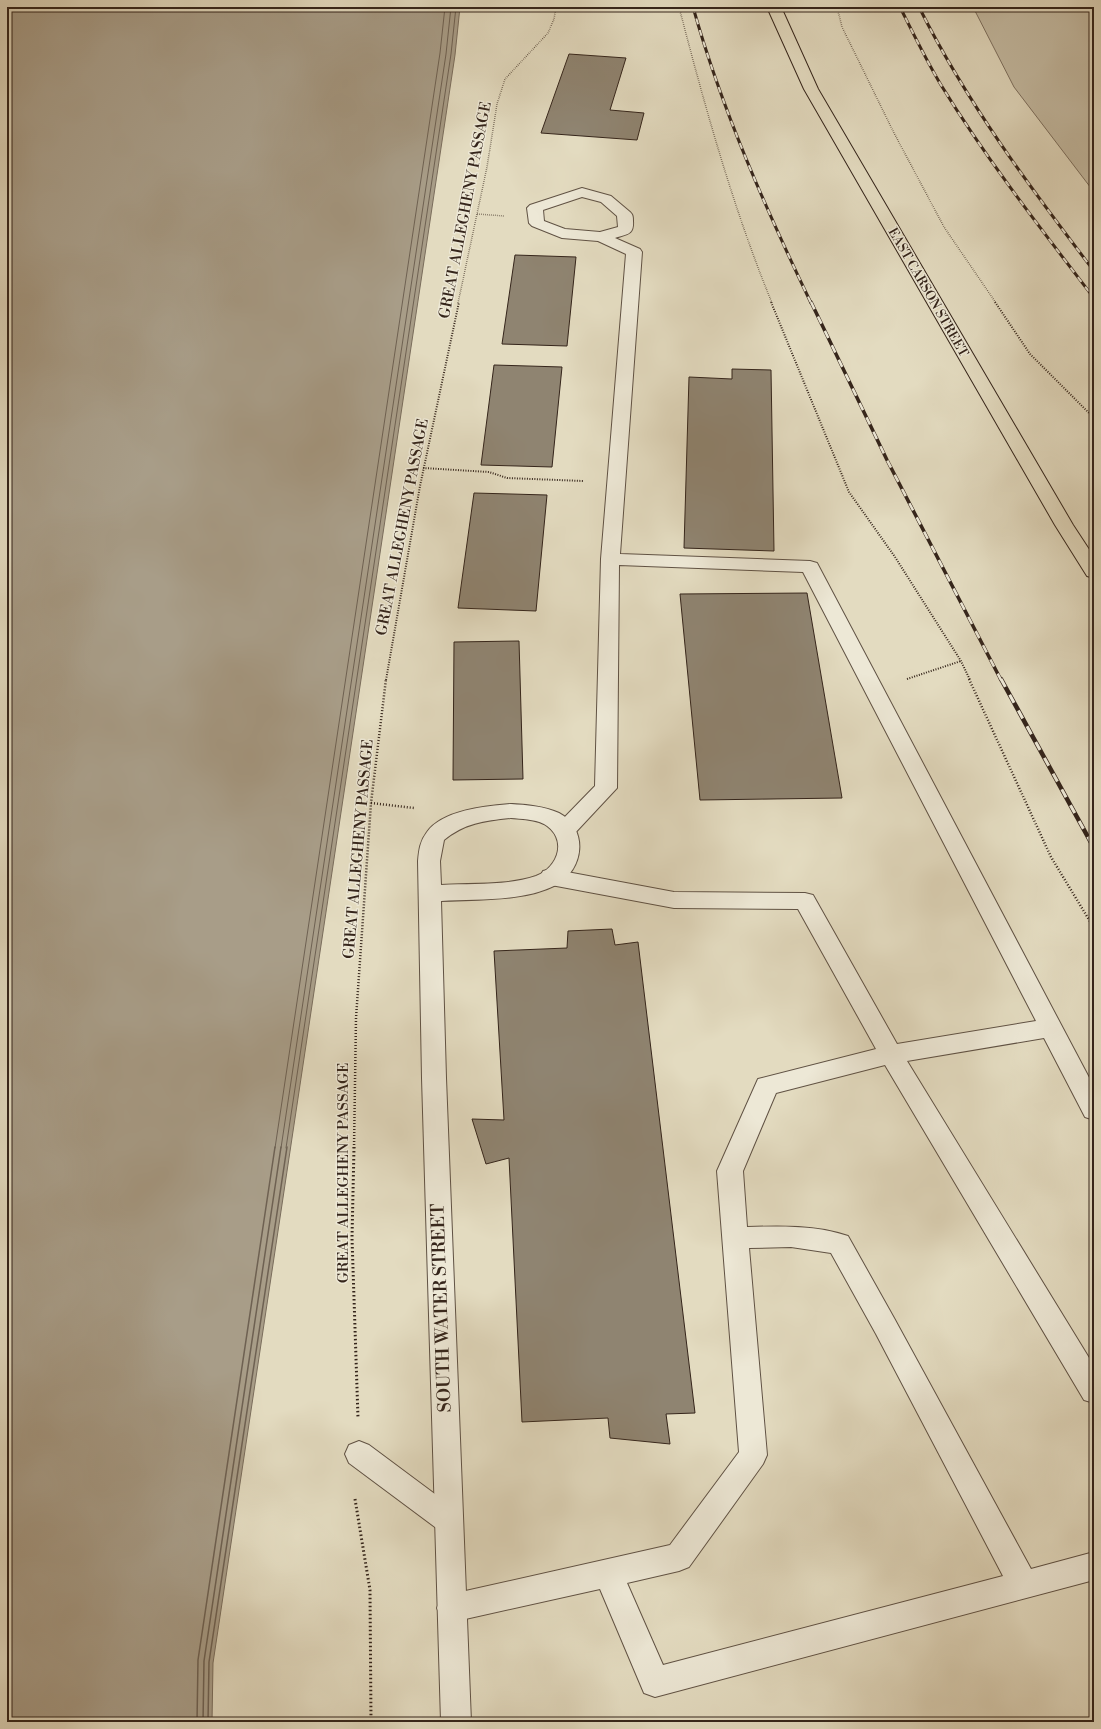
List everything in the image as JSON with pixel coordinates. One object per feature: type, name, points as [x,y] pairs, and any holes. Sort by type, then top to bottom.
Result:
[{"type":"main road","name":"EAST CARSON STREET","points":[[774,7],[811,89],[1064,525],[1094,572]]},
{"type":"street","points":[[430,893],[516,889],[540,883],[551,877],[559,872],[569,857],[569,842],[566,829],[606,788],[610,559],[634,252],[601,237],[562,233],[536,223],[535,208],[582,192],[606,199],[625,215],[626,229],[601,237]]},
{"type":"street","points":[[610,559],[810,567],[1094,1110]]},
{"type":"street","name":"SOUTH WATER STREET","points":[[456,1722],[434,1078],[429,861],[430,846],[436,835],[449,824],[471,815],[489,812],[511,811],[531,813],[553,819],[566,829]]},
{"type":"street","points":[[551,877],[674,900],[805,901],[891,1054],[1094,1391]]},
{"type":"street","points":[[452,1608],[679,1557],[753,1455],[730,1171],[767,1086],[891,1054],[1051,1028]]},
{"type":"street","points":[[735,1238],[791,1236],[838,1244],[886,1326],[1024,1585]]},
{"type":"street","points":[[360,1454],[449,1520]]},
{"type":"street","points":[[608,1573],[656,1682],[1094,1566]]},
{"type":"path","name":"GREAT ALLEGHENY PASSAGE","points":[[371,1722],[370,1590],[354,1495],[360,1454],[352,1238],[356,1018],[371,803],[385,686],[423,468],[486,167],[496,104],[505,79],[548,33],[554,19],[556,7]]},
{"type":"path","points":[[679,7],[701,90],[730,186],[759,270],[849,492],[895,557],[961,661],[1051,857],[1094,928]]},
{"type":"path","points":[[837,7],[842,27],[894,134],[944,227],[1030,354],[1094,418]]},
{"type":"path","points":[[423,468],[489,472],[508,478],[617,482]]},
{"type":"path","points":[[874,690],[961,661]]},
{"type":"shaded area","points":[[973,7],[1094,7],[1094,192],[1014,87]]},
{"type":"water","points":[[7,7],[460,7],[455,55],[213,1663],[212,1722],[7,1722]]},
{"type":"building","points":[[569,54],[626,58],[610,110],[644,113],[637,140],[541,133]]},
{"type":"building","points":[[515,255],[576,257],[567,346],[502,344]]},
{"type":"building","points":[[494,365],[562,367],[552,467],[481,465]]},
{"type":"building","points":[[732,369],[771,370],[774,551],[684,548],[689,377],[732,379]]},
{"type":"building","points":[[474,493],[547,495],[536,611],[458,608]]},
{"type":"building","points":[[807,593],[842,798],[700,800],[680,594]]},
{"type":"building","points":[[519,641],[523,779],[453,780],[454,642]]},
{"type":"building","points":[[612,929],[615,945],[638,942],[695,1413],[666,1414],[670,1444],[610,1438],[608,1418],[522,1422],[509,1158],[486,1164],[472,1119],[504,1120],[494,951],[567,948],[568,931]]},
{"type":"railway","points":[[693,7],[717,83],[731,121],[777,231],[811,303]]},
{"type":"railway","points":[[900,7],[930,66],[959,113],[1015,194],[1094,298]]},
{"type":"railway","points":[[919,7],[957,77],[978,110],[1046,207],[1094,271]]},
{"type":"railway","points":[[811,302],[887,460],[1001,680]]},
{"type":"railway","points":[[1001,679],[1094,848]]}]
